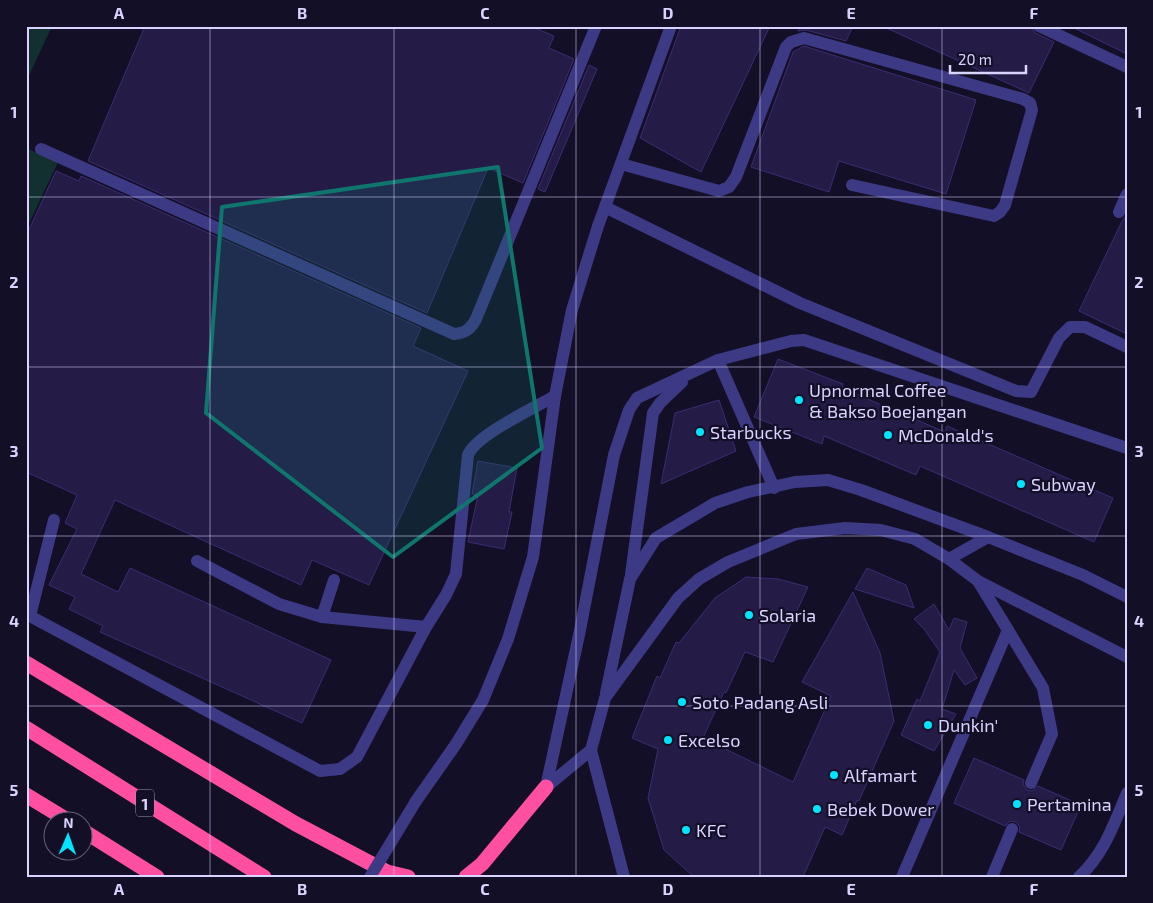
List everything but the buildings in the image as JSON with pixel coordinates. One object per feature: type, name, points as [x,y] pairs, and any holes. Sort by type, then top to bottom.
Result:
[{"type":"highway","points":[[26,663],[296,824],[387,872],[408,877]]},
{"type":"highway","name":"1","points":[[26,728],[264,877]]},
{"type":"highway","points":[[466,877],[482,864],[546,787]]},
{"type":"highway","points":[[26,795],[50,810]]},
{"type":"highway","points":[[92,836],[157,877]]},
{"type":"street","points":[[41,149],[454,334],[462,334],[469,330],[476,319],[596,26]]},
{"type":"street","points":[[370,877],[416,801],[456,744],[483,700],[508,639],[533,557],[555,396],[572,310],[605,206],[672,26]]},
{"type":"street","points":[[1039,26],[1127,67]]},
{"type":"street","points":[[621,164],[719,192],[729,187],[736,177],[786,48],[791,42],[804,38],[1023,99],[1030,103],[1032,110],[1005,205],[994,216],[852,185]]},
{"type":"street","points":[[1119,212],[1127,194]]},
{"type":"street","points":[[605,206],[800,303],[1016,391],[1030,392],[1059,338],[1070,327],[1085,327],[1127,347]]},
{"type":"street","points":[[546,787],[579,635],[614,455],[629,410],[637,398],[718,360],[791,341],[804,340],[1127,448]]},
{"type":"street","points":[[718,360],[774,488]]},
{"type":"street","points":[[624,877],[591,750],[605,698],[630,578],[654,413],[670,392],[696,370]]},
{"type":"street","points":[[54,520],[28,615],[320,771],[340,769],[357,757],[456,574],[468,455],[471,448],[489,434],[555,396]]},
{"type":"street","points":[[630,578],[656,538],[715,503],[748,492],[774,488],[794,482],[828,480],[861,490],[988,537],[1082,575],[1127,597]]},
{"type":"street","points":[[605,698],[678,598],[699,579],[728,562],[796,534],[845,528],[881,530],[915,539],[949,559],[978,581],[1127,657]]},
{"type":"street","points":[[949,559],[988,537]]},
{"type":"street","points":[[197,561],[279,604],[322,617],[426,627]]},
{"type":"street","points":[[322,617],[334,580]]},
{"type":"street","points":[[978,581],[1043,688],[1052,734],[1031,783]]},
{"type":"street","points":[[902,877],[1008,630]]},
{"type":"street","points":[[546,787],[591,750]]},
{"type":"street","points":[[1079,877],[1088,869],[1106,844],[1127,793]]},
{"type":"street","points":[[992,877],[1012,829]]},
{"type":"highlighted area","points":[[498,167],[542,448],[393,557],[206,413],[222,207]]},
{"type":"green space","points":[[26,26],[52,26],[26,82]]},
{"type":"green space","points":[[26,148],[58,162],[26,230]]},
{"type":"place","name":"Upnormal Coffee & Bakso Boejangan","points":[[799,400]]},
{"type":"place","name":"Starbucks","points":[[700,432]]},
{"type":"place","name":"McDonald's","points":[[888,435]]},
{"type":"place","name":"Subway","points":[[1021,484]]},
{"type":"place","name":"Solaria","points":[[749,615]]},
{"type":"place","name":"Soto Padang Asli","points":[[682,702]]},
{"type":"place","name":"Dunkin'","points":[[928,725]]},
{"type":"place","name":"Excelso","points":[[668,740]]},
{"type":"place","name":"Alfamart","points":[[834,775]]},
{"type":"place","name":"Pertamina","points":[[1017,804]]},
{"type":"place","name":"Bebek Dower","points":[[817,809]]},
{"type":"place","name":"KFC","points":[[686,830]]}]
